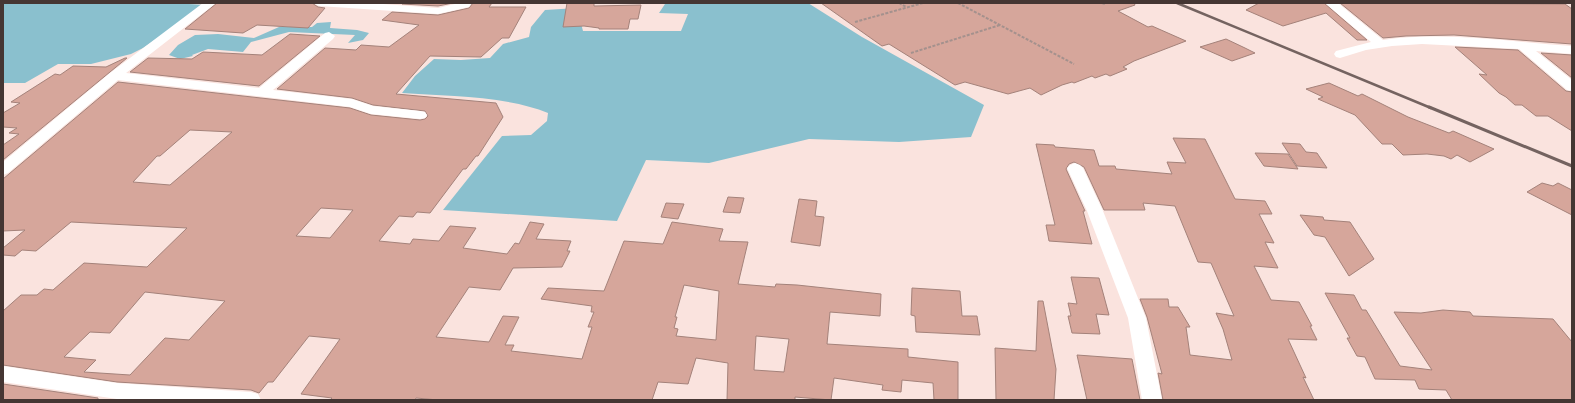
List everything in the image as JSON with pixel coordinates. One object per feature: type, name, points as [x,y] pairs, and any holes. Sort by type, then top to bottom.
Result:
[{"type":"street","points":[[3,170],[115,76],[210,3]]},
{"type":"street","points":[[320,3],[438,11],[465,5],[466,3]]},
{"type":"street","points":[[1331,3],[1381,44]]},
{"type":"street","points":[[263,92],[330,36]]},
{"type":"street","points":[[1340,54],[1352,49],[1381,44],[1429,41],[1572,50]]},
{"type":"street","points":[[1524,47],[1572,87]]},
{"type":"street","points":[[115,76],[352,102],[371,110],[420,115]]},
{"type":"street","points":[[1076,168],[1095,211],[1137,318],[1152,400]]},
{"type":"street","points":[[3,374],[117,391],[251,400]]},
{"type":"path","points":[[899,3],[907,8]]},
{"type":"path","points":[[855,22],[923,3]]},
{"type":"path","points":[[958,3],[1074,64]]},
{"type":"path","points":[[911,53],[1000,25]]},
{"type":"water","points":[[3,3],[172,3],[206,5],[143,48],[131,54],[91,64],[58,64],[25,83],[3,83]]},
{"type":"water","points":[[659,3],[808,3],[862,37],[984,105],[971,137],[899,142],[809,139],[709,163],[646,160],[617,221],[443,210],[502,136],[531,135],[547,121],[548,113],[532,107],[496,100],[402,93],[415,76],[434,59],[461,60],[490,58],[503,44],[529,37],[531,27],[545,10],[577,8],[583,31],[681,31],[688,14],[659,13],[665,4]]},
{"type":"water","points":[[331,22],[330,28],[357,30],[369,33],[363,40],[348,43],[355,35],[289,32],[251,42],[243,52],[208,49],[192,55],[193,56],[180,59],[169,55],[178,45],[195,35],[218,34],[254,38],[279,27],[312,27],[317,23]]},
{"type":"building","points":[[217,3],[312,3],[318,7],[325,8],[308,28],[257,25],[243,33],[185,29]]},
{"type":"building","points":[[453,3],[438,6],[402,4]]},
{"type":"building","points":[[473,3],[492,3],[489,7],[526,7],[509,38],[502,38],[481,57],[430,56],[396,94],[496,103],[503,117],[478,156],[476,156],[466,169],[463,169],[430,213],[417,212],[413,217],[399,216],[379,241],[410,244],[413,239],[439,241],[450,226],[476,228],[463,248],[507,254],[515,243],[519,244],[530,222],[544,224],[536,239],[571,241],[567,251],[570,251],[562,267],[513,268],[500,290],[469,287],[436,337],[489,342],[503,316],[519,317],[505,345],[514,345],[511,351],[582,359],[592,327],[588,327],[594,312],[591,312],[592,306],[541,299],[548,288],[604,291],[624,241],[663,244],[672,222],[723,229],[719,241],[748,242],[738,284],[775,287],[776,284],[797,285],[881,294],[880,316],[830,312],[827,344],[908,349],[908,357],[958,362],[958,400],[934,400],[933,383],[902,380],[901,392],[882,390],[883,385],[834,378],[831,400],[795,397],[795,400],[727,400],[728,363],[696,358],[688,384],[658,382],[652,400],[438,400],[416,398],[415,400],[330,400],[332,398],[301,394],[340,339],[309,336],[273,382],[268,382],[259,393],[251,390],[117,382],[3,365],[3,311],[21,295],[37,295],[44,289],[53,290],[84,263],[147,267],[187,228],[71,222],[36,251],[22,250],[15,256],[3,255],[3,248],[25,230],[3,231],[3,179],[118,82],[350,108],[371,115],[420,120],[425,119],[428,116],[425,111],[373,105],[352,98],[277,89],[325,48],[356,50],[361,45],[389,47],[419,25],[382,20],[392,12],[438,15],[469,8]],"holes":[[[190,130],[232,132],[170,185],[133,182],[157,156],[160,156]],[[321,208],[353,210],[330,238],[296,236]],[[684,285],[719,291],[716,340],[676,336],[678,329],[674,328],[677,317],[675,317]],[[145,292],[225,301],[189,340],[165,338],[130,375],[84,372],[96,360],[64,357],[90,332],[110,333]],[[756,336],[789,339],[784,372],[754,370]]]},
{"type":"building","points":[[567,3],[594,3],[594,6],[641,5],[638,19],[630,19],[628,29],[599,29],[584,26],[563,27]]},
{"type":"building","points":[[821,3],[1134,3],[1135,5],[1118,11],[1148,27],[1152,26],[1186,41],[1134,61],[1123,67],[1127,69],[1110,76],[1106,74],[1095,78],[1092,76],[1074,83],[1072,82],[1062,85],[1041,95],[1030,88],[1008,94],[965,82],[955,85],[889,44],[882,46]]},
{"type":"building","points":[[1259,3],[1324,3],[1367,40],[1357,40],[1326,13],[1283,26],[1246,10]]},
{"type":"building","points":[[1340,3],[1565,4],[1572,9],[1572,44],[1454,35],[1383,38]]},
{"type":"building","points":[[290,34],[320,36],[259,86],[130,72],[148,58],[192,59],[203,52],[262,55]]},
{"type":"building","points":[[1226,39],[1255,53],[1232,61],[1200,47]]},
{"type":"building","points":[[1455,47],[1518,50],[1566,91],[1572,92],[1572,131],[1548,116],[1536,116],[1522,105],[1515,105],[1499,93],[1479,74],[1487,75]]},
{"type":"building","points":[[1541,53],[1572,55],[1572,78]]},
{"type":"building","points":[[127,58],[3,160],[3,145],[19,134],[9,133],[17,128],[3,127],[3,113],[20,103],[11,102],[55,74],[60,75],[73,66],[106,67]]},
{"type":"building","points":[[1329,83],[1358,96],[1362,94],[1408,117],[1449,133],[1453,131],[1494,149],[1470,162],[1457,155],[1451,159],[1444,156],[1427,154],[1403,155],[1392,144],[1382,144],[1355,115],[1318,99],[1323,97],[1306,89]]},
{"type":"building","points":[[1173,138],[1205,139],[1235,199],[1265,201],[1272,214],[1259,214],[1274,243],[1265,242],[1278,268],[1254,266],[1271,300],[1299,302],[1312,326],[1310,326],[1317,340],[1288,339],[1306,378],[1303,377],[1314,400],[1163,400],[1158,373],[1162,374],[1147,317],[1140,299],[1168,299],[1169,307],[1178,307],[1190,327],[1186,327],[1190,355],[1232,360],[1223,329],[1216,313],[1234,316],[1211,263],[1198,262],[1175,206],[1143,203],[1145,210],[1104,210],[1084,167],[1074,162],[1069,164],[1066,169],[1085,211],[1083,211],[1092,244],[1049,241],[1046,225],[1055,225],[1036,144],[1094,150],[1099,166],[1115,166],[1116,169],[1172,174],[1167,162],[1186,163]]},
{"type":"building","points":[[1282,143],[1300,144],[1306,152],[1317,153],[1327,168],[1297,166]]},
{"type":"building","points":[[1255,153],[1288,154],[1298,169],[1264,166]]},
{"type":"building","points":[[1542,183],[1553,186],[1558,183],[1572,190],[1572,215],[1527,192]]},
{"type":"building","points":[[728,197],[744,198],[740,213],[723,212]]},
{"type":"building","points":[[799,199],[817,201],[815,216],[824,217],[820,246],[791,242]]},
{"type":"building","points":[[666,203],[684,204],[678,219],[661,217]]},
{"type":"building","points":[[1300,215],[1323,217],[1324,220],[1350,222],[1374,259],[1349,276],[1325,237],[1314,235]]},
{"type":"building","points":[[1071,277],[1099,278],[1109,315],[1096,314],[1100,334],[1072,333],[1068,316],[1071,316],[1068,303],[1077,304]]},
{"type":"building","points":[[912,288],[960,291],[962,316],[977,316],[980,335],[916,332],[915,316],[911,315]]},
{"type":"building","points":[[1325,293],[1354,295],[1362,310],[1366,310],[1400,366],[1432,370],[1394,312],[1421,313],[1443,310],[1470,312],[1473,316],[1553,319],[1572,342],[1572,400],[1452,400],[1446,390],[1419,389],[1415,380],[1375,379],[1365,357],[1357,356],[1347,338],[1350,338]]},
{"type":"building","points":[[1038,301],[1043,301],[1056,369],[1054,400],[996,400],[995,348],[1036,351]]},
{"type":"building","points":[[1077,355],[1132,359],[1140,400],[1087,400]]},
{"type":"building","points":[[3,384],[98,398],[98,400],[3,400]]},
{"type":"railway","points":[[1177,3],[1431,108]]},
{"type":"railway","points":[[1429,107],[1572,166]]}]
